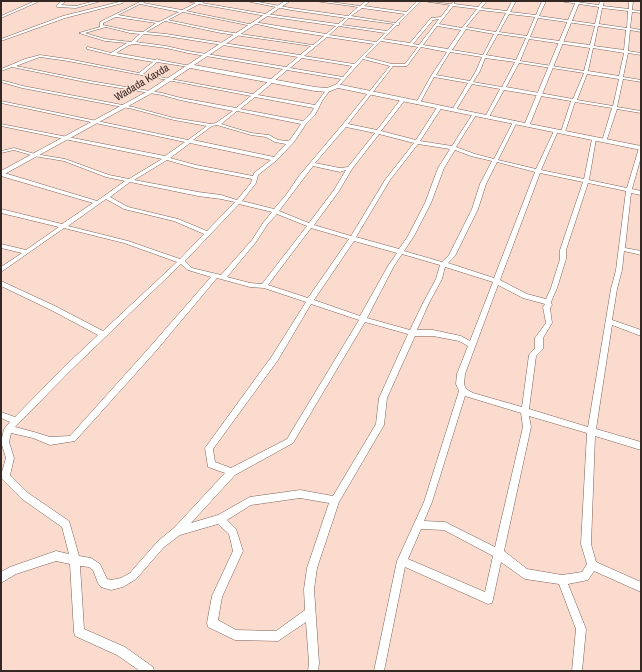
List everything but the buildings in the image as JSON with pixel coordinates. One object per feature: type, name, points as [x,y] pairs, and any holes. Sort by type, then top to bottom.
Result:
[{"type":"street","points":[[1,17],[38,1]]},
{"type":"street","points":[[64,1],[58,6],[76,7],[99,1]]},
{"type":"street","points":[[1,40],[64,17],[119,4],[121,3],[120,1]]},
{"type":"street","points":[[187,1],[201,2],[266,15],[387,32]]},
{"type":"street","points":[[248,1],[398,24]]},
{"type":"street","name":"Wadada Kaxda","points":[[1,174],[150,92],[288,1]]},
{"type":"street","points":[[317,1],[408,13]]},
{"type":"street","points":[[1,270],[130,180],[166,158],[238,109],[368,1]]},
{"type":"street","points":[[88,48],[112,54],[158,60],[271,82],[328,90],[337,86],[355,65],[364,58],[387,32],[398,24],[419,1]]},
{"type":"street","points":[[425,1],[453,3],[479,9],[641,31]]},
{"type":"street","points":[[418,103],[433,76],[464,28],[485,1]]},
{"type":"street","points":[[454,110],[472,82],[484,56],[498,33],[507,12],[514,1]]},
{"type":"street","points":[[487,117],[505,87],[518,61],[529,37],[536,16],[544,1]]},
{"type":"street","points":[[561,1],[641,12]]},
{"type":"street","points":[[563,132],[571,106],[575,100],[586,72],[590,46],[602,1]]},
{"type":"street","points":[[604,140],[615,107],[626,52],[631,1]]},
{"type":"street","points":[[355,65],[145,32],[130,32],[101,26],[101,23],[142,2],[181,11],[327,36],[410,44],[641,81]]},
{"type":"street","points":[[134,43],[133,40],[159,23],[201,2]]},
{"type":"street","points":[[527,125],[577,2]]},
{"type":"street","points":[[364,58],[392,65],[406,66],[419,46],[453,3]]},
{"type":"street","points":[[116,16],[159,23]]},
{"type":"street","points":[[410,44],[432,19],[441,18]]},
{"type":"street","points":[[165,20],[221,32],[238,33],[315,46]]},
{"type":"street","points":[[436,25],[641,54]]},
{"type":"street","points":[[106,26],[80,33],[105,40],[166,46],[287,69],[344,78]]},
{"type":"street","points":[[166,46],[177,40],[177,37]]},
{"type":"street","points":[[112,54],[128,44],[134,43]]},
{"type":"street","points":[[1,70],[40,56],[317,107]]},
{"type":"street","points":[[140,74],[158,60]]},
{"type":"street","points":[[8,430],[34,435],[50,441],[72,439],[219,277],[254,241],[275,211],[312,164],[345,126],[392,65]]},
{"type":"street","points":[[12,66],[304,123]]},
{"type":"street","points":[[433,76],[540,93],[641,112]]},
{"type":"street","points":[[1,81],[22,87],[124,106],[174,119],[214,125],[251,134],[267,136],[277,141],[286,143],[292,141]]},
{"type":"street","points":[[337,86],[641,148],[629,190],[622,249],[608,321],[591,432],[586,544],[592,565],[585,577],[562,580],[525,574],[498,552],[446,526],[418,525]]},
{"type":"street","points":[[149,671],[122,651],[80,632],[75,560],[66,524],[25,496],[5,476],[10,458],[5,442],[8,430],[66,370],[208,234],[253,183],[256,174],[275,159],[292,141],[304,123],[313,114],[328,90]]},
{"type":"street","points":[[264,286],[336,191],[350,168],[403,100]]},
{"type":"street","points":[[1,102],[189,141],[224,150],[275,159]]},
{"type":"street","points":[[232,472],[211,464],[209,448],[275,358],[309,302],[353,238],[384,186],[440,108]]},
{"type":"street","points":[[1,578],[13,570],[56,556],[91,564],[97,567],[101,580],[104,584],[111,585],[123,582],[133,576],[161,544],[177,530],[232,472],[290,441],[363,320],[364,315],[400,251],[411,236],[428,203],[441,168],[474,115]]},
{"type":"street","points":[[313,671],[314,663],[309,589],[312,568],[335,500],[380,425],[383,398],[426,303],[439,280],[443,264],[452,256],[475,209],[483,184],[515,122]]},
{"type":"street","points":[[1,125],[67,137],[255,178]]},
{"type":"street","points":[[345,126],[378,132],[417,142],[454,148],[538,171],[641,193]]},
{"type":"street","points":[[556,131],[538,171],[496,281],[461,374],[460,384],[463,391],[471,395],[641,446]]},
{"type":"street","points":[[402,561],[488,599],[527,427],[525,412],[533,355],[539,349],[538,338],[549,323],[546,307],[554,288],[563,259],[563,250],[586,181],[594,138]]},
{"type":"street","points":[[1,146],[34,155],[65,160],[108,176],[238,201],[275,211],[311,225],[496,281],[525,296],[548,302]]},
{"type":"street","points":[[1,152],[14,149]]},
{"type":"street","points":[[312,164],[340,170],[350,168]]},
{"type":"street","points":[[1,174],[98,202]]},
{"type":"street","points":[[106,197],[126,208],[176,220],[208,234]]},
{"type":"street","points":[[1,211],[126,242],[181,261],[190,268],[250,286],[264,286],[363,320],[413,332],[433,333],[461,339],[472,345]]},
{"type":"street","points":[[1,246],[28,252]]},
{"type":"street","points":[[622,249],[641,253]]},
{"type":"street","points":[[1,283],[54,308],[104,335]]},
{"type":"street","points":[[608,321],[641,333]]},
{"type":"street","points":[[379,671],[402,561],[428,502],[463,391]]},
{"type":"street","points":[[1,415],[16,421]]},
{"type":"street","points":[[177,530],[220,519],[250,501],[300,494],[335,500]]},
{"type":"street","points":[[220,519],[233,532],[238,551],[217,596],[212,623],[235,635],[278,636],[310,613]]},
{"type":"street","points":[[592,565],[641,587]]},
{"type":"street","points":[[562,580],[581,629],[577,671]]}]
